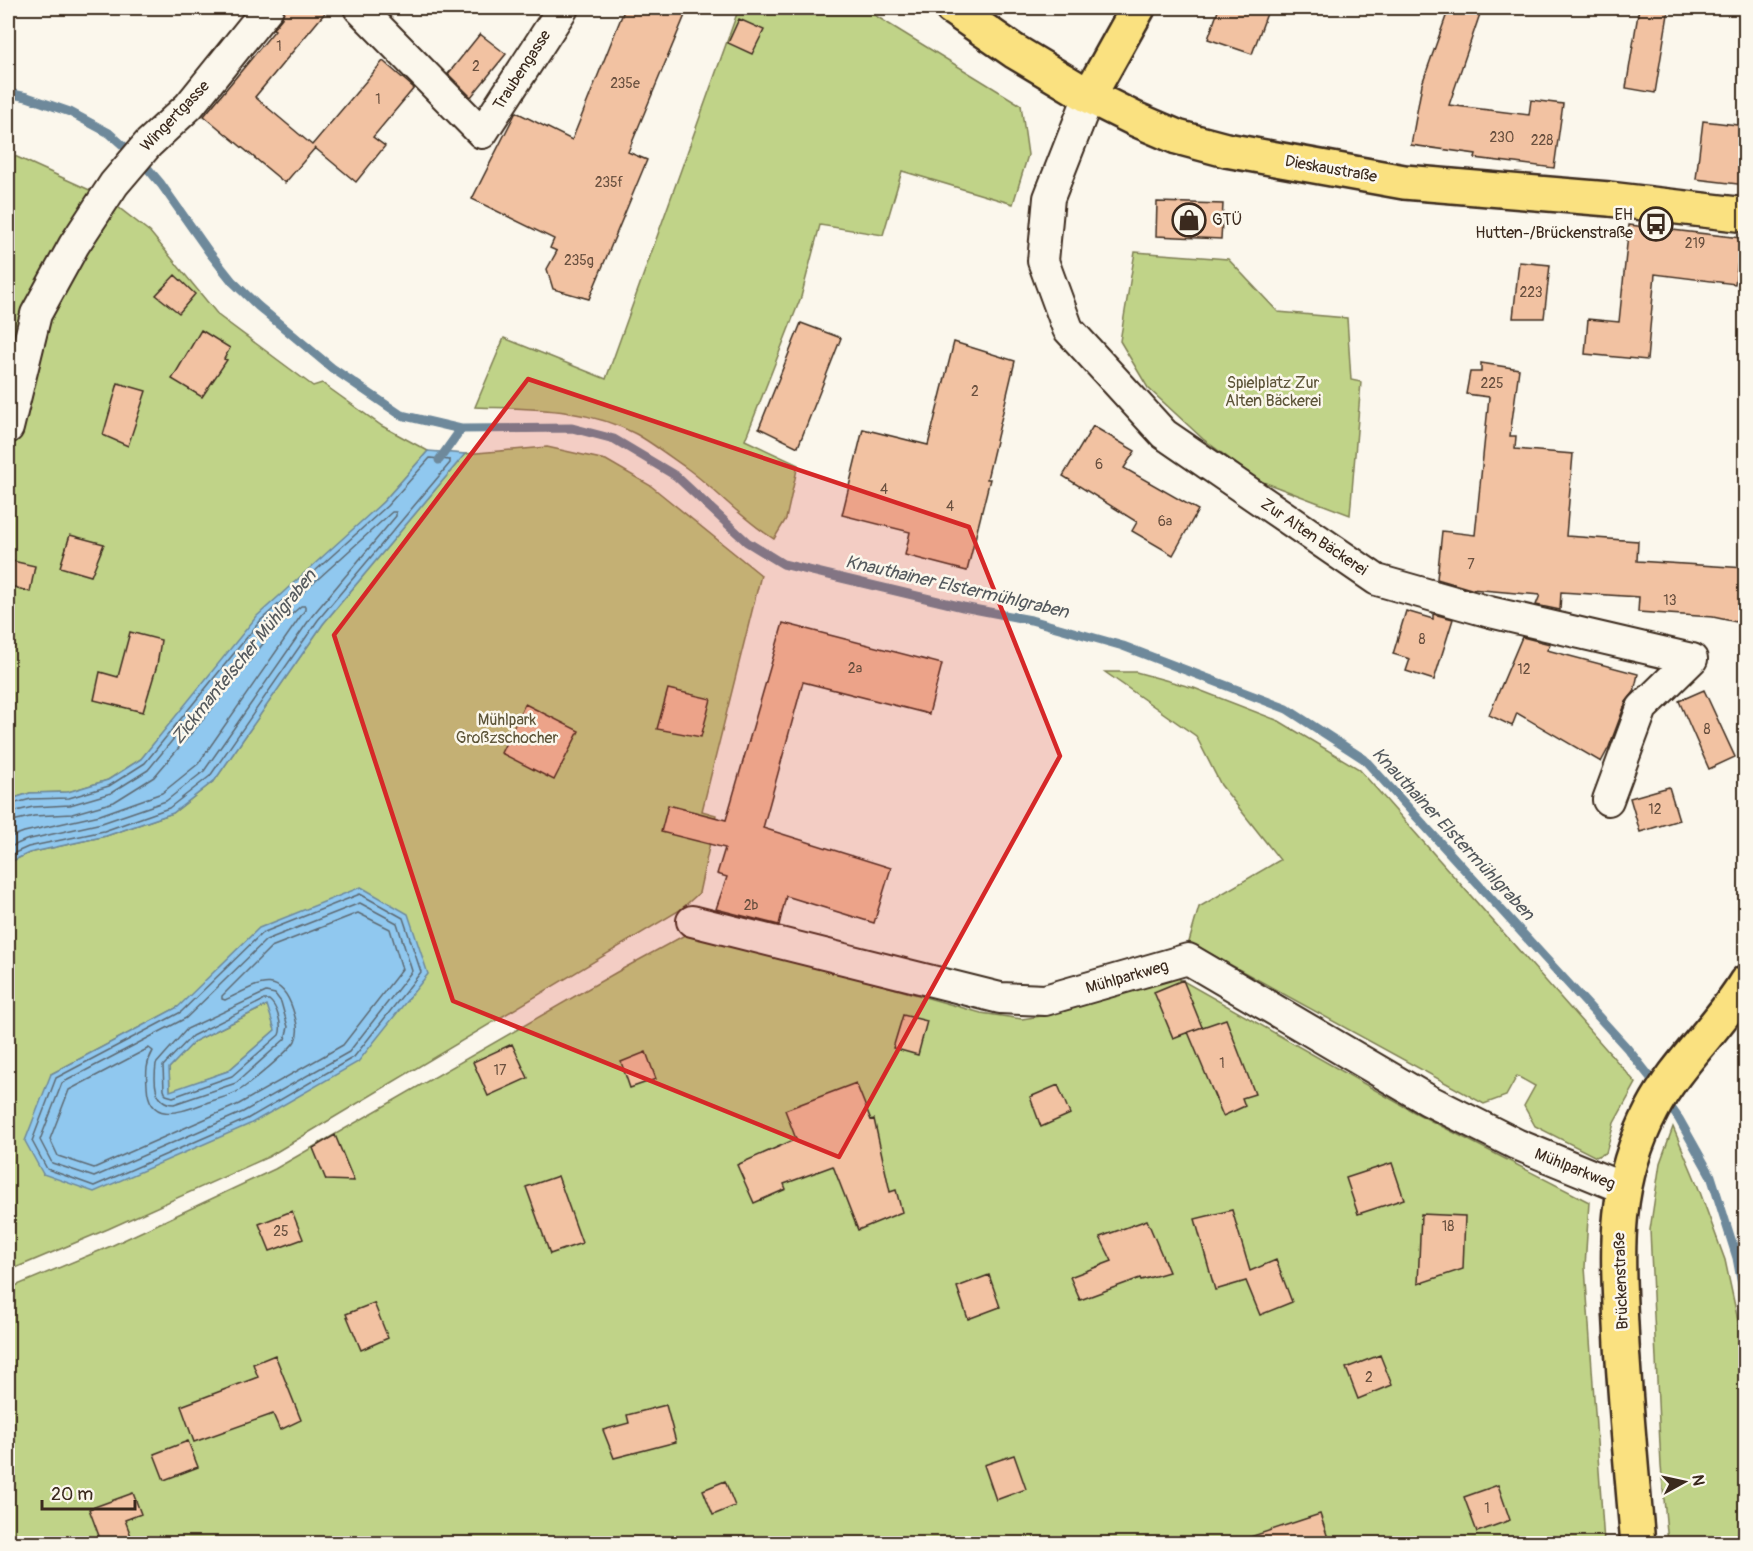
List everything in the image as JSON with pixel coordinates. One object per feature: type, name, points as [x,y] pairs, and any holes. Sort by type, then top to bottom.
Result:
[{"type":"main road","name":"Dieskaustraße","points":[[952,8],[1014,51],[1089,96],[1177,137],[1226,150],[1404,182],[1609,199],[1746,215]]},
{"type":"main road","points":[[1089,96],[1138,8]]},
{"type":"main road","name":"Brückenstraße","points":[[1638,1544],[1626,1407],[1617,1243],[1623,1188],[1636,1143],[1665,1087],[1719,1022],[1746,982]]},
{"type":"street","name":"Wingertgasse","points":[[8,428],[36,314],[74,246],[105,197],[127,168],[148,144],[189,106],[268,8]]},
{"type":"street","name":"Traubengasse","points":[[359,8],[482,133],[563,8]]},
{"type":"street","name":"Zur Alten Bäckerei","points":[[1089,96],[1049,198],[1043,261],[1068,329],[1164,434],[1377,580],[1490,612],[1692,659],[1642,708],[1608,800]]},
{"type":"street","name":"Mühlparkweg","points":[[692,921],[1000,998],[1045,1000],[1188,960],[1428,1100],[1516,1144],[1623,1188]]},
{"type":"highlighted area","points":[[528,379],[969,527],[1060,756],[839,1157],[453,1001],[334,635]]},
{"type":"green space","points":[[739,8],[863,8],[1021,105],[1028,155],[1013,204],[902,171],[883,235],[820,225],[801,297],[745,440],[798,465],[786,519],[774,539],[685,467],[636,434],[617,425],[557,411],[475,407],[504,338],[606,379]]},
{"type":"green space","points":[[8,153],[105,197],[150,232],[219,316],[313,386],[322,383],[382,426],[428,451],[383,502],[189,701],[141,759],[108,780],[68,792],[30,793],[8,800]]},
{"type":"green space","name":"Spielplatz Zur Alten Bäckerei","points":[[1135,252],[1228,259],[1278,312],[1347,318],[1351,380],[1361,382],[1350,515],[1258,480],[1203,439],[1148,388],[1120,341]]},
{"type":"green space","name":"Mühlpark Großzschocher","points":[[547,447],[606,460],[651,486],[761,575],[702,811],[716,815],[699,893],[680,910],[268,1157],[8,1271],[8,863],[29,853],[106,836],[173,813],[215,780],[323,624],[465,454]],"holes":[[[428,973],[43,1174],[51,1074],[178,1007]]]},
{"type":"green space","points":[[1105,672],[1136,672],[1194,688],[1279,721],[1359,769],[1636,1083],[1614,1123],[1606,1153],[1596,1157],[1535,1126],[1524,1106],[1535,1086],[1517,1076],[1506,1096],[1484,1104],[1189,942],[1199,907],[1280,860],[1221,785],[1196,736]]},
{"type":"green space","points":[[692,931],[981,1013],[1022,1019],[1048,1015],[1178,978],[1414,1112],[1589,1202],[1585,1267],[1604,1543],[8,1544],[8,1289],[111,1246],[275,1169]]},
{"type":"green space","points":[[268,1005],[275,1030],[228,1071],[170,1092],[169,1068],[195,1041]]},
{"type":"green space","points":[[1673,1127],[1725,1260],[1745,1353],[1745,1543],[1668,1543],[1661,1466],[1650,1230],[1660,1163]]},
{"type":"water","points":[[428,451],[465,454],[323,624],[215,780],[173,813],[106,836],[29,853],[8,863],[8,800],[30,793],[68,792],[108,780],[141,759],[257,616],[383,502]]},
{"type":"water","points":[[361,887],[408,914],[428,974],[358,1062],[250,1124],[94,1192],[43,1174],[25,1141],[51,1074],[178,1007],[259,928]],"holes":[[[267,1005],[275,1030],[228,1071],[170,1091],[169,1068],[195,1041]]]},
{"type":"building","points":[[285,8],[329,8],[255,97],[312,145],[383,61],[414,88],[373,137],[385,146],[356,182],[315,148],[285,183],[204,116],[275,30],[273,29],[282,18]]},
{"type":"building","points":[[625,8],[688,8],[628,152],[647,160],[589,299],[553,289],[547,269],[557,251],[550,248],[554,239],[472,199],[516,112],[572,140]]},
{"type":"building","points":[[1219,8],[1269,8],[1252,54],[1208,39]]},
{"type":"building","points":[[1449,8],[1482,8],[1449,105],[1529,115],[1531,100],[1563,104],[1554,168],[1475,158],[1476,154],[1411,145],[1422,84]]},
{"type":"building","points":[[1639,8],[1669,8],[1655,93],[1626,88]]},
{"type":"building","points":[[739,19],[764,30],[752,54],[728,43]]},
{"type":"building","points":[[480,34],[506,54],[471,97],[448,74]]},
{"type":"building","points":[[1703,121],[1746,126],[1746,185],[1696,179]]},
{"type":"building","name":"GTÜ","points":[[1157,202],[1223,204],[1221,239],[1156,236]]},
{"type":"building","points":[[1629,225],[1741,238],[1735,284],[1655,274],[1647,360],[1585,354],[1588,319],[1619,322]]},
{"type":"building","points":[[1519,262],[1550,265],[1544,318],[1513,318]]},
{"type":"building","points":[[175,275],[195,294],[179,313],[156,295]]},
{"type":"building","points":[[801,323],[841,338],[798,447],[759,428]]},
{"type":"building","points":[[201,330],[230,348],[224,359],[227,360],[202,397],[172,379]]},
{"type":"building","points":[[954,342],[1015,361],[987,479],[990,479],[967,571],[905,555],[910,532],[842,515],[863,429],[928,445]]},
{"type":"building","points":[[1481,363],[1519,369],[1510,436],[1516,436],[1515,449],[1573,454],[1566,536],[1638,541],[1637,561],[1746,568],[1746,624],[1713,617],[1638,612],[1639,597],[1561,592],[1560,610],[1536,605],[1540,595],[1471,589],[1437,579],[1442,531],[1475,535],[1489,397],[1466,394],[1470,372],[1481,372]]},
{"type":"building","points":[[118,383],[146,391],[128,446],[103,435]]},
{"type":"building","points":[[1093,426],[1135,451],[1124,468],[1198,510],[1173,555],[1132,531],[1137,522],[1063,476]]},
{"type":"building","points":[[70,535],[104,544],[91,576],[60,567]]},
{"type":"building","points":[[8,560],[35,566],[30,592],[8,585]]},
{"type":"building","points":[[1406,611],[1433,619],[1433,614],[1453,619],[1434,680],[1406,671],[1410,659],[1393,654]]},
{"type":"building","points":[[783,623],[942,664],[929,714],[803,682],[763,828],[891,868],[874,923],[786,896],[779,925],[716,909],[727,877],[717,874],[725,848],[661,832],[668,805],[726,820]]},
{"type":"building","points":[[130,632],[161,640],[157,665],[143,712],[94,700],[100,672],[118,677]]},
{"type":"building","points":[[1522,637],[1550,644],[1547,650],[1638,674],[1634,692],[1626,702],[1601,762],[1517,713],[1512,726],[1489,715]]},
{"type":"building","points":[[668,689],[711,699],[701,737],[657,729]]},
{"type":"building","points":[[1704,690],[1735,757],[1709,769],[1679,701]]},
{"type":"building","points":[[525,704],[579,731],[554,780],[501,753]]},
{"type":"building","points":[[1669,787],[1679,820],[1640,832],[1630,798]]},
{"type":"building","points":[[1183,980],[1202,1027],[1173,1038],[1154,992]]},
{"type":"building","points":[[903,1015],[927,1021],[918,1055],[893,1048]]},
{"type":"building","points":[[1226,1019],[1255,1094],[1242,1098],[1245,1106],[1223,1116],[1188,1032]]},
{"type":"building","points":[[512,1044],[528,1078],[488,1096],[473,1062]]},
{"type":"building","points":[[646,1052],[656,1079],[630,1088],[621,1062]]},
{"type":"building","points":[[856,1083],[871,1120],[874,1119],[890,1192],[896,1190],[902,1212],[858,1230],[833,1166],[784,1184],[786,1189],[754,1203],[737,1165],[796,1139],[785,1110]]},
{"type":"building","points":[[1058,1085],[1070,1114],[1041,1127],[1030,1097]]},
{"type":"building","points":[[335,1135],[354,1181],[326,1180],[313,1148]]},
{"type":"building","points":[[1392,1163],[1404,1199],[1358,1214],[1346,1178]]},
{"type":"building","points":[[558,1176],[582,1243],[550,1254],[526,1187]]},
{"type":"building","points":[[1232,1210],[1250,1271],[1276,1260],[1292,1302],[1260,1315],[1246,1281],[1215,1290],[1195,1219]]},
{"type":"building","points":[[292,1211],[303,1239],[270,1251],[259,1224]]},
{"type":"building","points":[[1421,1214],[1465,1216],[1463,1269],[1418,1284]]},
{"type":"building","points":[[1147,1220],[1169,1272],[1141,1280],[1140,1278],[1080,1300],[1070,1277],[1112,1261],[1100,1237]]},
{"type":"building","points":[[989,1275],[1000,1307],[968,1319],[957,1287]]},
{"type":"building","points":[[374,1303],[388,1338],[361,1350],[346,1314]]},
{"type":"building","points":[[275,1355],[301,1420],[280,1430],[273,1414],[194,1442],[181,1406],[258,1377],[253,1364]]},
{"type":"building","points":[[1380,1355],[1392,1385],[1358,1399],[1346,1368]]},
{"type":"building","points":[[666,1405],[676,1442],[614,1458],[603,1430],[629,1423],[627,1415]]},
{"type":"building","points":[[188,1441],[198,1467],[164,1480],[154,1454]]},
{"type":"building","points":[[1014,1455],[1026,1489],[996,1500],[984,1465]]},
{"type":"building","points":[[725,1481],[735,1506],[713,1515],[703,1490]]},
{"type":"building","points":[[1498,1485],[1510,1520],[1477,1532],[1464,1497]]},
{"type":"building","points":[[133,1493],[141,1514],[125,1520],[134,1544],[102,1544],[89,1509]]},
{"type":"building","points":[[1320,1514],[1330,1544],[1245,1544],[1244,1539]]},
{"type":"waterway","name":"Knauthainer Elstermühlgraben","points":[[8,93],[70,112],[109,133],[144,164],[161,184],[232,281],[332,368],[401,415],[461,429],[572,428],[614,439],[676,476],[747,542],[783,564],[963,607],[1031,620],[1123,646],[1287,709],[1364,759],[1627,1048],[1658,1087]]},
{"type":"waterway","name":"Zickmantelscher Mühlgraben","points":[[439,460],[461,429]]},
{"type":"waterway","name":"Knauthainer Elstermühlgraben","points":[[1665,1099],[1711,1176],[1737,1258],[1746,1306]]},
{"type":"place","name":"GTÜ","points":[[1189,220]]},
{"type":"place","name":"EH Hutten-/Brückenstraße","points":[[1656,224]]}]
